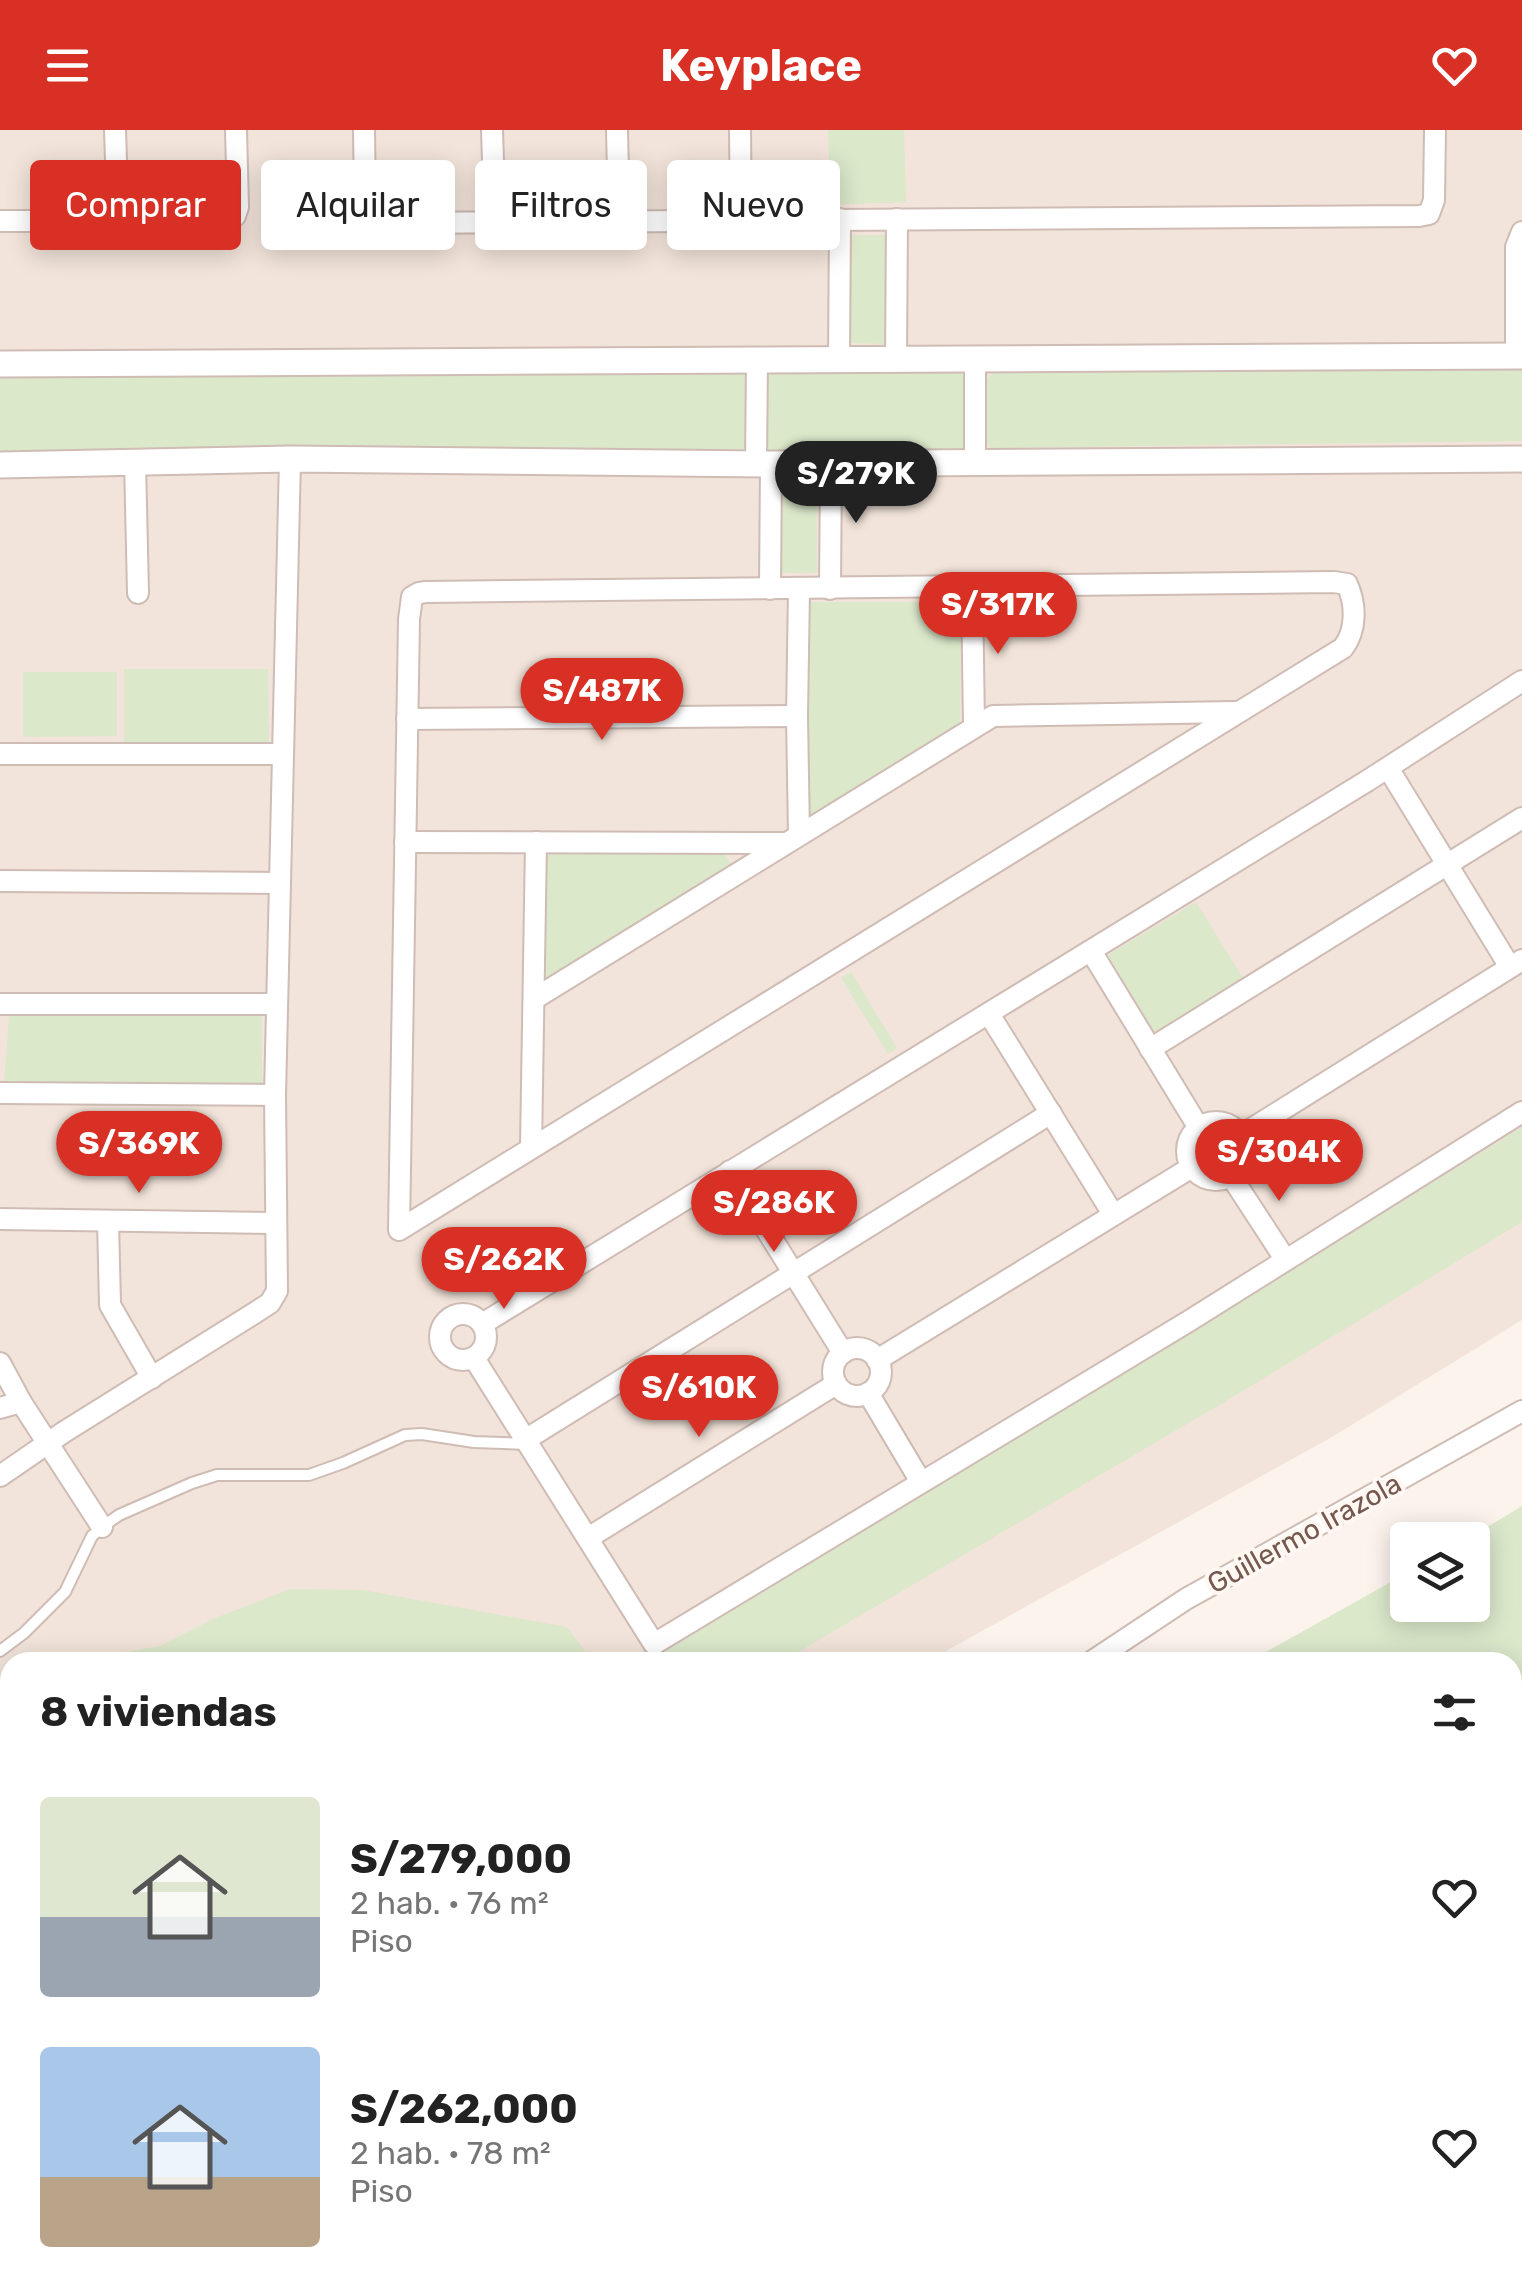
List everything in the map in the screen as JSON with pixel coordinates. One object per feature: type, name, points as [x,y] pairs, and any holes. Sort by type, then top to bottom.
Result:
[{"type":"street","points":[[115,130],[116,160]]},
{"type":"street","points":[[236,130],[237,160]]},
{"type":"street","points":[[364,130],[366,200],[376,220],[475,221]]},
{"type":"street","points":[[492,130],[493,160]]},
{"type":"street","points":[[617,130],[618,160]]},
{"type":"street","points":[[740,130],[740,160]]},
{"type":"street","points":[[840,219],[1419,216],[1428,214],[1434,200],[1435,130]]},
{"type":"street","points":[[896,359],[897,218]]},
{"type":"street","points":[[0,221],[30,221]]},
{"type":"street","points":[[0,364],[1519,356],[1516,248],[1522,232]]},
{"type":"street","points":[[839,359],[840,250]]},
{"type":"street","points":[[975,358],[976,462]]},
{"type":"street","points":[[757,360],[770,589]]},
{"type":"street","points":[[0,465],[290,459],[764,464],[1522,459]]},
{"type":"street","points":[[0,1476],[270,1302],[277,1291],[275,1096],[290,459]]},
{"type":"street","points":[[135,461],[138,593]]},
{"type":"street","points":[[830,588],[831,463]]},
{"type":"street","points":[[1334,582],[1347,584],[1354,622],[1351,637],[1343,648],[399,1230],[412,597],[419,592],[830,588],[1334,582]]},
{"type":"street","points":[[972,587],[974,727]]},
{"type":"street","points":[[793,839],[799,589]]},
{"type":"street","points":[[482,1324],[1388,768],[1522,681]]},
{"type":"street","points":[[534,998],[992,716],[1238,712]]},
{"type":"street","points":[[407,719],[797,716]]},
{"type":"street","points":[[0,754],[283,754]]},
{"type":"street","points":[[1240,1136],[1516,963],[1448,865],[1388,768]]},
{"type":"street","points":[[1150,1049],[1522,818]]},
{"type":"street","points":[[405,842],[793,839]]},
{"type":"street","points":[[531,1147],[536,842]]},
{"type":"street","points":[[0,882],[280,883]]},
{"type":"street","points":[[1092,951],[1199,1128]]},
{"type":"street","points":[[0,1004],[277,1004]]},
{"type":"street","points":[[989,1014],[1113,1214]]},
{"type":"street","points":[[0,1093],[275,1096]]},
{"type":"street","points":[[474,1358],[654,1644],[1188,1321],[1522,1112]]},
{"type":"street","points":[[526,1442],[1051,1114]]},
{"type":"street","points":[[1212,1122],[1222,1123],[1240,1136],[1244,1158],[1231,1176],[1208,1179],[1192,1168],[1187,1149],[1189,1139],[1199,1128],[1212,1122]]},
{"type":"street","points":[[877,1360],[1192,1168]]},
{"type":"street","points":[[730,1171],[843,1353]]},
{"type":"street","points":[[1231,1176],[1286,1259]]},
{"type":"street","points":[[0,1219],[276,1223]]},
{"type":"street","points":[[108,1221],[110,1306],[152,1378]]},
{"type":"street","points":[[470,1315],[482,1324],[485,1345],[474,1358],[462,1361],[442,1350],[442,1326],[454,1316],[470,1315]]},
{"type":"street","points":[[862,1349],[877,1360],[880,1378],[868,1393],[851,1396],[836,1384],[832,1370],[843,1353],[862,1349]]},
{"type":"street","points":[[0,1363],[10,1405],[48,1442],[102,1527]]},
{"type":"street","points":[[588,1538],[836,1384]]},
{"type":"street","points":[[868,1393],[920,1482]]},
{"type":"street","name":"Guillermo Irazola","points":[[1106,1652],[1186,1599],[1522,1411]]},
{"type":"lane","points":[[0,1651],[65,1592],[92,1536],[102,1527],[119,1515],[192,1483],[217,1474],[309,1475],[405,1434],[474,1442],[526,1442]]},
{"type":"shaded area","points":[[0,130],[1522,130],[1522,1320],[1332,1437],[944,1652],[0,1652]]},
{"type":"green space","points":[[828,130],[904,130],[906,202],[840,205],[840,160],[829,160]]},
{"type":"green space","points":[[849,235],[890,235],[888,344],[847,343]]},
{"type":"green space","points":[[1522,368],[1522,441],[990,448],[983,439],[986,379],[996,371]]},
{"type":"green space","points":[[745,369],[745,449],[0,453],[0,376]]},
{"type":"green space","points":[[766,372],[965,372],[965,451],[766,451]]},
{"type":"green space","points":[[777,490],[817,490],[817,573],[777,573]]},
{"type":"green space","points":[[808,602],[961,602],[960,724],[809,819]]},
{"type":"green space","points":[[124,669],[268,669],[269,748],[124,748]]},
{"type":"green space","points":[[23,672],[117,672],[117,736],[23,737]]},
{"type":"green space","points":[[545,852],[724,852],[732,866],[541,985]]},
{"type":"green space","points":[[1196,902],[1246,983],[1157,1037],[1108,955]]},
{"type":"green space","points":[[851,972],[897,1048],[888,1054],[841,978]]},
{"type":"green space","points":[[262,1014],[262,1086],[4,1083],[9,1015]]},
{"type":"green space","points":[[1522,1127],[1522,1222],[798,1652],[663,1652],[1176,1342]]},
{"type":"green space","points":[[1218,1136],[1229,1140],[1233,1151],[1229,1162],[1218,1166],[1207,1162],[1203,1151],[1207,1140]]},
{"type":"green space","points":[[1522,1506],[1522,1652],[1266,1652],[1390,1583],[1390,1622],[1490,1622],[1490,1525]]},
{"type":"green space","points":[[290,1589],[363,1590],[567,1627],[586,1652],[126,1652],[160,1646],[215,1618]]}]
